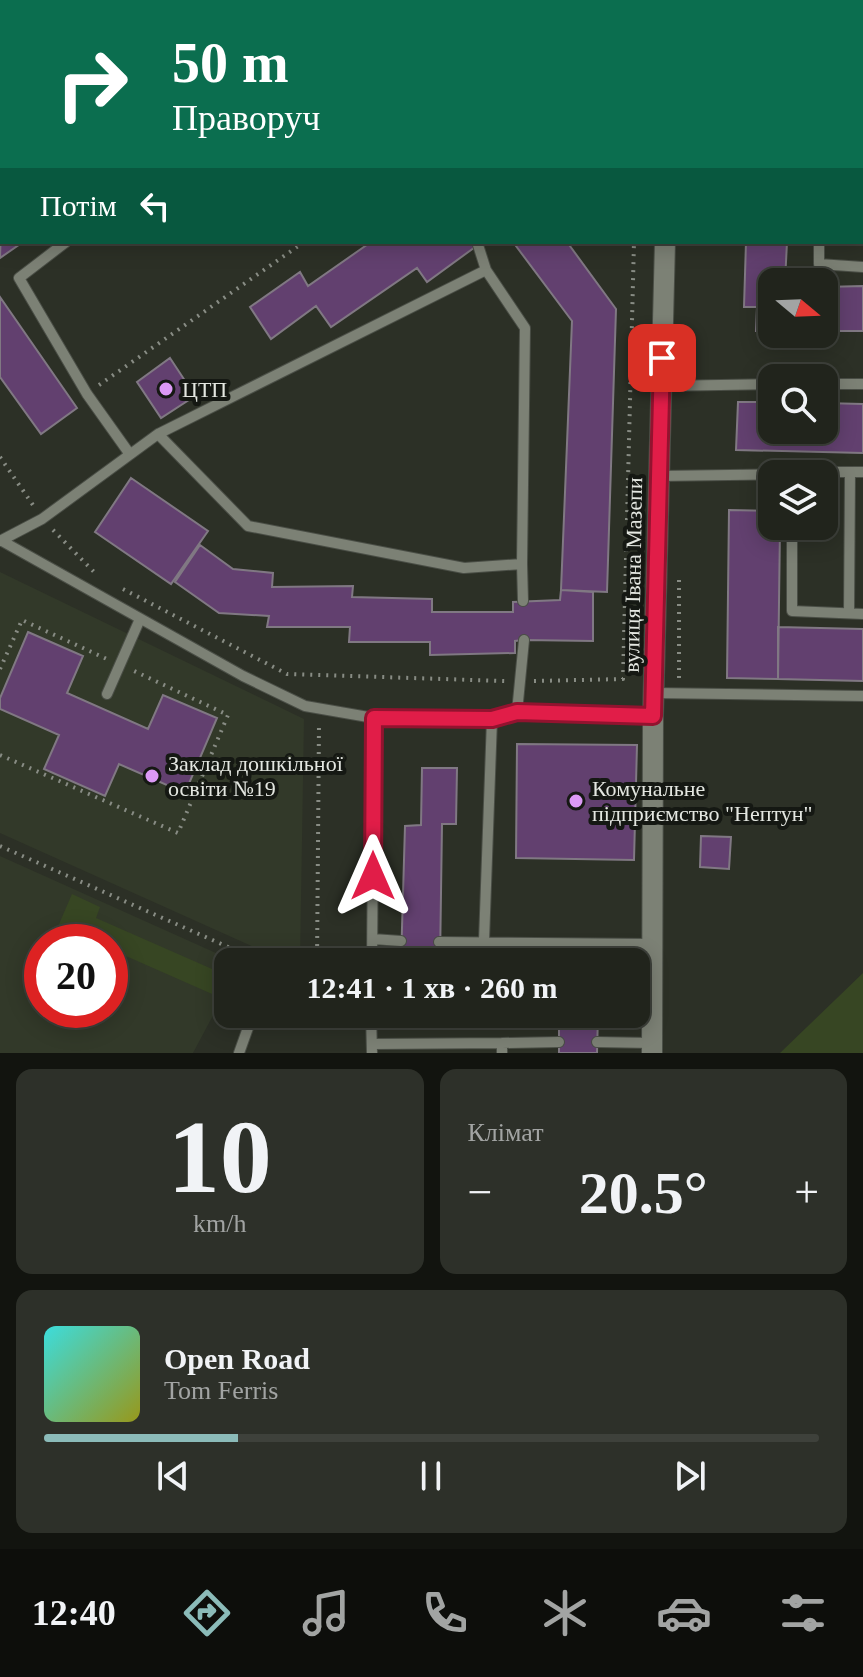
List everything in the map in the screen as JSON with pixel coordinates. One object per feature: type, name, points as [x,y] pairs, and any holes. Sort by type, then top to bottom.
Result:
[{"type":"street","name":"вулиця Івана Мазепи","points":[[652,1048],[653,716],[665,244]]},
{"type":"lane","points":[[63,244],[19,278],[87,394],[129,453]]},
{"type":"lane","points":[[819,244],[819,264],[863,267]]},
{"type":"lane","points":[[478,245],[486,270],[525,328],[523,601]]},
{"type":"lane","points":[[1,541],[42,519],[158,434],[486,270]]},
{"type":"lane","points":[[661,386],[758,384]]},
{"type":"lane","points":[[838,384],[863,384]]},
{"type":"lane","points":[[158,434],[248,526],[464,568],[522,564]]},
{"type":"lane","points":[[838,472],[863,472]]},
{"type":"lane","points":[[849,613],[850,472]]},
{"type":"lane","points":[[659,476],[758,474]]},
{"type":"lane","points":[[792,540],[792,611],[863,614]]},
{"type":"lane","points":[[1,541],[243,676],[305,706],[374,718],[492,719],[517,712],[653,716]]},
{"type":"lane","points":[[107,694],[140,619]]},
{"type":"lane","points":[[517,712],[524,640]]},
{"type":"lane","points":[[654,693],[863,696]]},
{"type":"lane","points":[[373,948],[374,718]]},
{"type":"lane","points":[[484,941],[492,719]]},
{"type":"lane","points":[[373,939],[401,941]]},
{"type":"lane","points":[[439,942],[653,944]]},
{"type":"lane","points":[[239,1053],[248,1028]]},
{"type":"lane","points":[[371,1028],[372,1048],[502,1048],[559,1042]]},
{"type":"lane","points":[[597,1042],[652,1048]]},
{"type":"path","points":[[87,394],[301,244]]},
{"type":"path","points":[[0,669],[2,657],[22,620],[228,715],[178,833],[0,755]]},
{"type":"path","points":[[317,948],[319,708]]},
{"type":"path","points":[[0,846],[230,948]]},
{"type":"shaded area","name":"Заклад дошкільної освіти №19","points":[[0,572],[304,719],[300,948],[256,948],[0,833]]},
{"type":"shaded area","points":[[0,856],[214,952],[214,1014],[193,1053],[0,1053]]},
{"type":"green space","points":[[72,894],[100,907],[96,918],[110,924],[59,924]]},
{"type":"green space","points":[[128,932],[214,970],[214,995],[128,957]]},
{"type":"green space","points":[[863,973],[863,1053],[780,1053]]},
{"type":"building","points":[[0,244],[20,244],[0,258]]},
{"type":"building","points":[[368,244],[479,244],[427,282],[417,268],[331,327],[316,306],[271,339],[250,307],[300,272],[308,286]]},
{"type":"building","points":[[514,244],[568,244],[616,309],[607,592],[561,590],[572,321]]},
{"type":"building","points":[[746,244],[787,244],[786,268],[758,268],[758,331],[756,331],[757,307],[744,307]]},
{"type":"building","points":[[863,286],[863,331],[838,331],[838,287]]},
{"type":"building","points":[[0,297],[77,408],[41,434],[0,377]]},
{"type":"building","name":"ЦТП","points":[[170,358],[195,396],[161,418],[137,382]]},
{"type":"building","points":[[738,402],[758,402],[758,444],[838,444],[838,403],[863,404],[863,453],[736,450]]},
{"type":"building","points":[[131,478],[208,531],[171,584],[95,532]]},
{"type":"building","points":[[729,510],[758,511],[758,540],[780,540],[778,679],[727,678]]},
{"type":"building","points":[[200,545],[233,569],[273,573],[272,587],[353,586],[352,597],[432,599],[432,612],[513,612],[513,602],[560,600],[561,590],[593,592],[593,641],[524,640],[515,641],[515,653],[430,655],[430,642],[349,642],[350,627],[267,627],[269,616],[219,613],[175,582]]},
{"type":"building","points":[[778,627],[863,629],[863,681],[778,679]]},
{"type":"building","name":"Заклад дошкільної освіти №19","points":[[28,632],[83,656],[67,693],[148,729],[163,695],[217,718],[185,793],[119,764],[105,796],[44,769],[59,735],[0,709],[0,698]]},
{"type":"building","name":"Комунальне підприємство \"Нептун\"","points":[[517,744],[637,745],[634,860],[516,858]]},
{"type":"building","points":[[422,768],[457,768],[456,824],[442,824],[440,948],[401,948],[405,826],[421,825]]},
{"type":"building","points":[[701,836],[731,837],[729,869],[700,867]]},
{"type":"building","points":[[559,1028],[598,1028],[597,1053],[559,1053]]},
{"type":"place","name":"ЦТП","points":[[166,389]]},
{"type":"place","name":"Заклад дошкільної освіти №19","points":[[152,776]]},
{"type":"place","name":"Комунальне підприємство \"Нептун\"","points":[[576,801]]},
{"type":"route","points":[[373,876],[374,718],[492,719],[517,712],[653,716],[662,358]]}]
